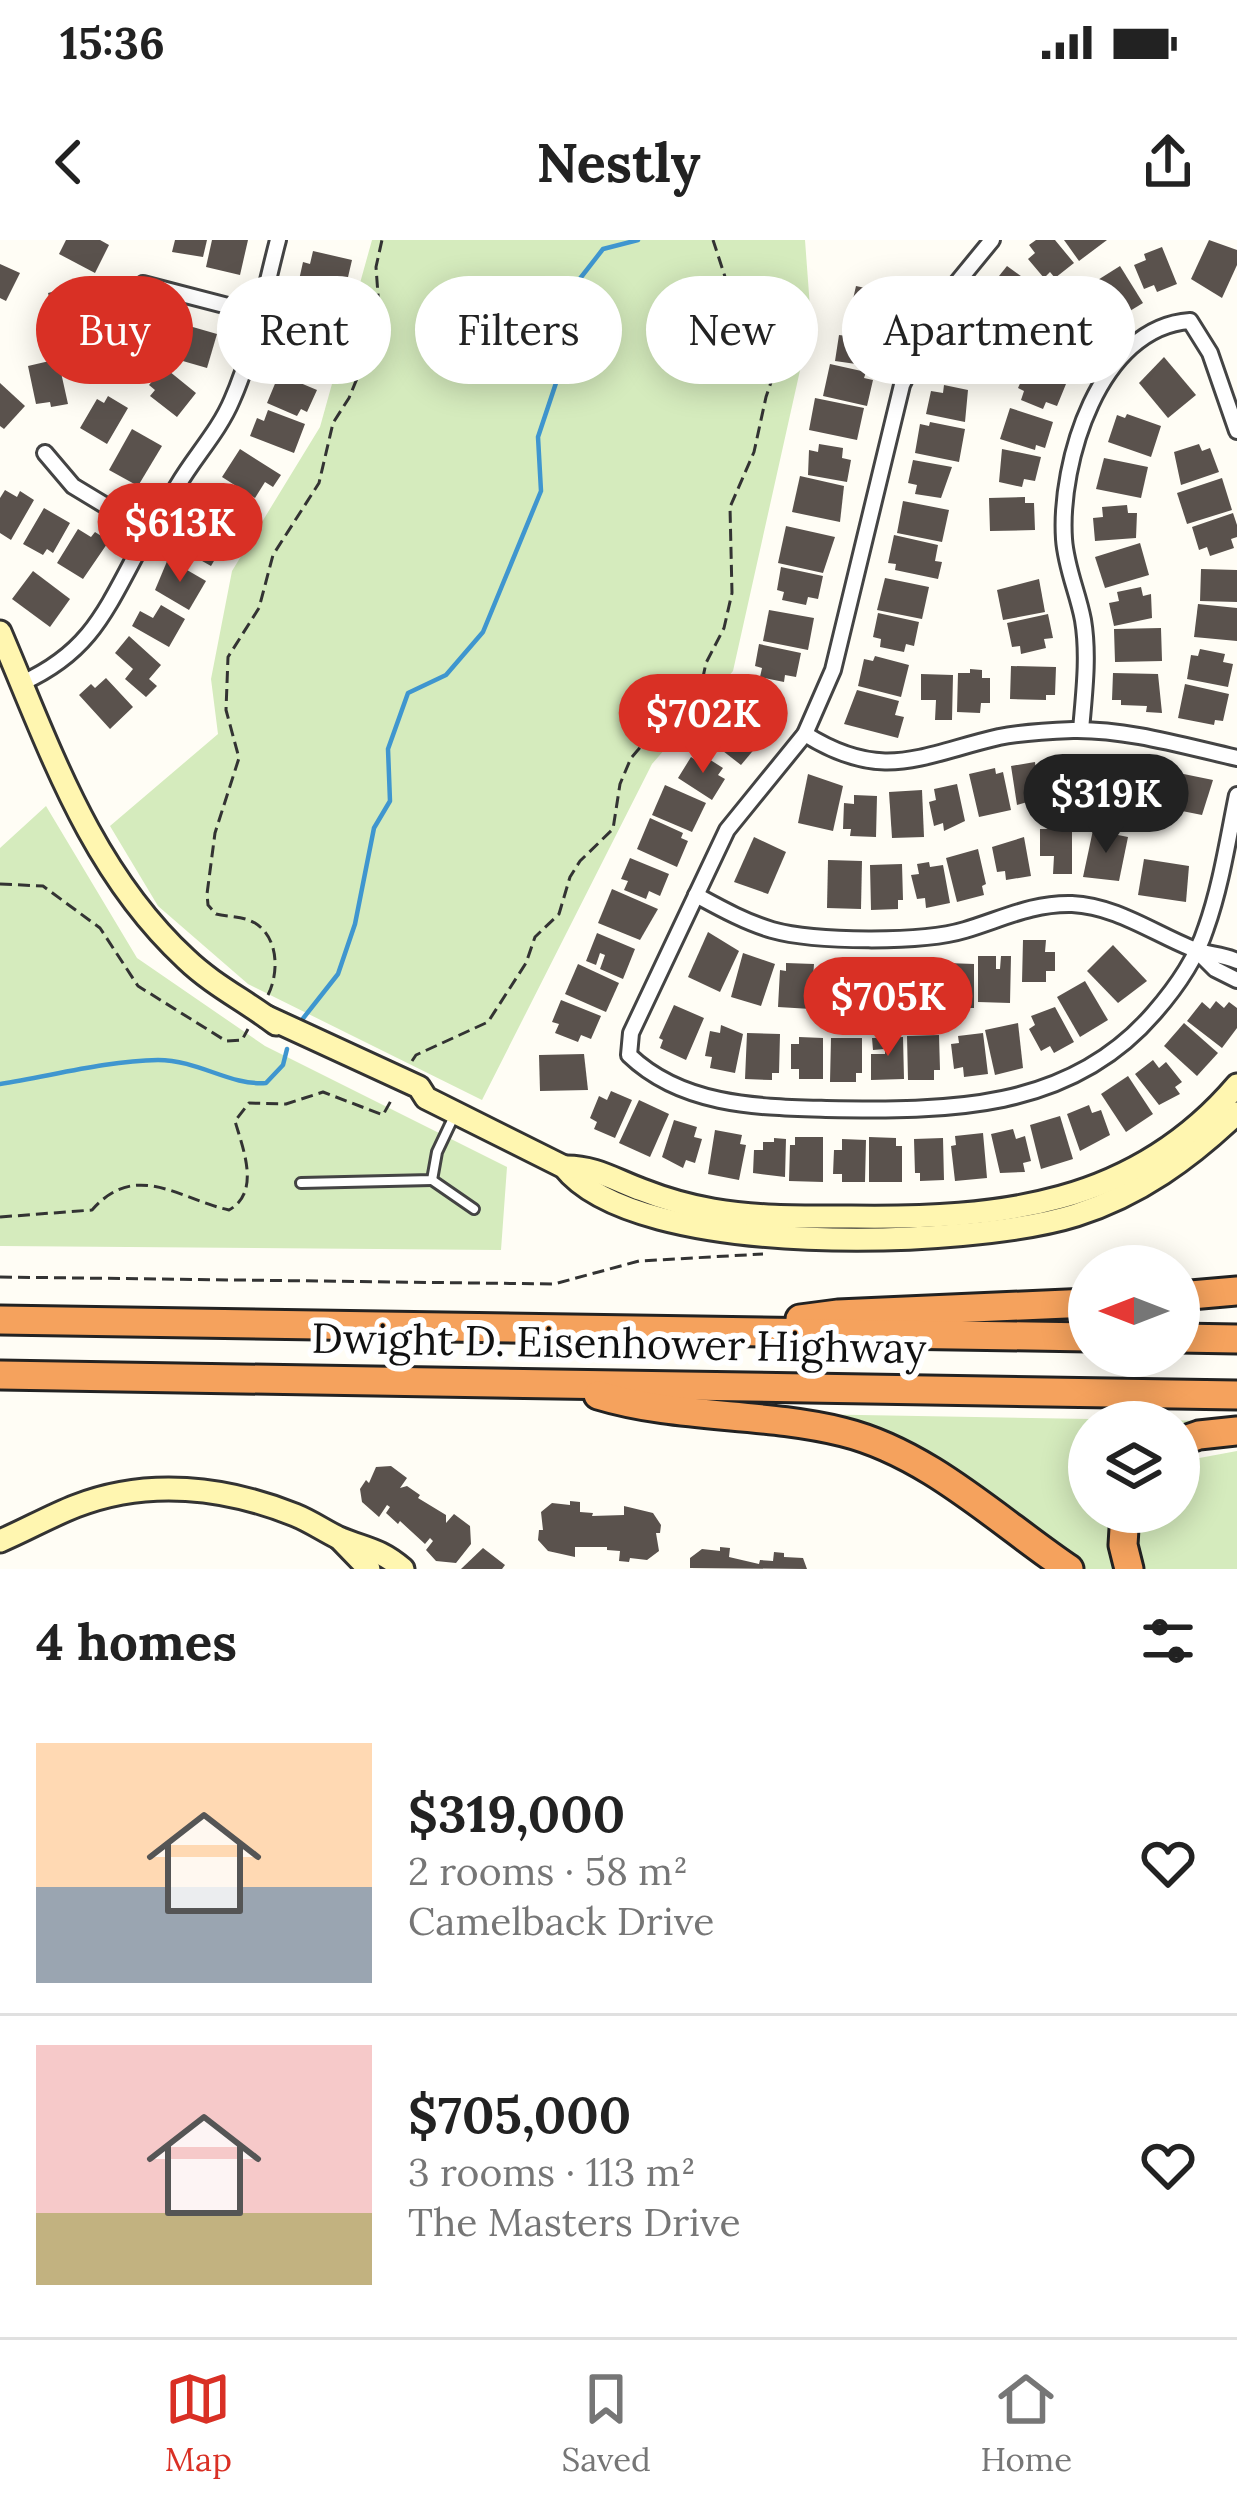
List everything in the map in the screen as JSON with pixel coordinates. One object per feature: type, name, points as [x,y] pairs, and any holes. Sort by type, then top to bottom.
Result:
[{"type":"highway","points":[[1200,1294],[1237,1291]]},
{"type":"highway","points":[[715,1332],[838,1314],[1068,1304]]},
{"type":"highway","name":"Dwight D. Eisenhower Highway","points":[[0,1320],[1068,1337]]},
{"type":"highway","points":[[1200,1338],[1237,1339]]},
{"type":"highway","name":"Dwight D. Eisenhower Highway","points":[[0,1375],[1237,1395]]},
{"type":"highway","points":[[565,1385],[640,1407],[772,1420],[872,1441],[926,1469],[1069,1569]]},
{"type":"highway","points":[[1200,1436],[1237,1431]]},
{"type":"highway","points":[[1124,1533],[1129,1569]]},
{"type":"street","points":[[269,276],[278,240]]},
{"type":"street","points":[[992,240],[942,301],[902,385],[833,670],[805,734],[727,830],[631,1034],[629,1055],[670,1082],[711,1099],[749,1107],[964,1107],[1036,1093],[1093,1067],[1125,1043],[1167,998],[1197,951],[1216,897],[1237,795]]},
{"type":"street","points":[[1082,730],[1085,648],[1064,541],[1064,503],[1069,469],[1094,398],[1115,365],[1147,334],[1190,321],[1210,353],[1237,431]]},
{"type":"street","points":[[22,683],[67,658],[110,608],[149,532],[231,403],[237,384]]},
{"type":"street","points":[[45,453],[74,485],[149,532]]},
{"type":"street","points":[[0,632],[83,824],[133,902],[189,962],[288,1034],[412,1099],[426,1098],[564,1167],[578,1184],[668,1220],[769,1236],[967,1235],[1047,1223],[1114,1200],[1191,1155],[1237,1114]]},
{"type":"street","points":[[805,734],[842,753],[886,762],[918,761],[1033,731],[1082,730],[1237,758]]},
{"type":"street","points":[[696,895],[765,928],[825,937],[934,936],[1018,910],[1078,904],[1132,920],[1197,951],[1237,961]]},
{"type":"street","points":[[1197,951],[1214,969],[1237,980]]},
{"type":"street","points":[[564,1167],[586,1166],[676,1202],[754,1215],[873,1217],[1006,1211],[1076,1194],[1150,1159],[1208,1115],[1237,1085]]},
{"type":"street","points":[[0,1541],[76,1505],[150,1488],[235,1496],[380,1550],[403,1569]]},
{"type":"street","points":[[340,1538],[369,1569]]},
{"type":"lane","points":[[432,1180],[437,1152],[456,1113]]},
{"type":"lane","points":[[301,1183],[432,1180],[474,1209]]},
{"type":"path","points":[[0,884],[44,886],[100,928],[138,986],[226,1041],[242,1040],[261,1014],[276,970],[267,936],[250,921],[216,914],[207,900],[217,824],[239,758],[226,710],[226,670],[231,650],[259,608],[273,555],[319,483],[333,423],[349,398],[380,322],[376,267],[382,240]]},
{"type":"path","points":[[408,1067],[416,1055],[488,1022],[526,963],[535,937],[559,914],[580,861],[613,829],[620,784],[632,758],[651,735],[699,696],[706,663],[724,628],[732,593],[730,507],[754,452],[781,353],[767,319],[746,309],[730,292],[712,240]]},
{"type":"path","points":[[0,1217],[92,1210],[108,1192],[127,1185],[184,1192],[230,1210],[240,1204],[246,1191],[247,1168],[235,1121],[249,1103],[286,1103],[323,1092],[383,1115],[392,1097]]},
{"type":"path","points":[[0,1277],[554,1284],[639,1261],[769,1253]]},
{"type":"green space","points":[[372,240],[805,240],[808,276],[646,276],[646,384],[797,384],[733,671],[652,764],[482,1100],[248,984],[158,906],[110,826],[218,734],[211,679],[232,571],[320,427],[332,384],[391,384],[391,276],[362,276]]},
{"type":"green space","points":[[46,806],[137,958],[265,1046],[507,1167],[501,1250],[0,1246],[0,848]]},
{"type":"green space","points":[[803,1414],[1068,1419],[1068,1533],[1118,1533],[1119,1569],[1085,1569],[922,1458]]},
{"type":"green space","points":[[1237,1451],[1237,1569],[1144,1569],[1138,1533],[1200,1533],[1200,1458]]},
{"type":"building","points":[[66,240],[100,240],[109,245],[95,273],[59,254]]},
{"type":"building","points":[[175,240],[207,240],[203,257],[172,252]]},
{"type":"building","points":[[212,240],[248,240],[240,275],[206,267]]},
{"type":"building","points":[[1055,240],[1074,263],[1058,276],[1050,272],[1042,276],[1028,259],[1035,253],[1029,245]]},
{"type":"building","points":[[1064,240],[1107,240],[1079,261]]},
{"type":"building","points":[[1209,240],[1237,250],[1237,265],[1222,298],[1191,279]]},
{"type":"building","points":[[1162,247],[1177,284],[1157,292],[1154,285],[1144,289],[1134,265],[1146,260],[1144,254]]},
{"type":"building","points":[[313,251],[352,260],[348,276],[300,276],[303,262],[310,264]]},
{"type":"building","points":[[0,264],[20,273],[6,301],[0,298]]},
{"type":"building","points":[[1007,266],[1021,276],[999,276]]},
{"type":"building","points":[[1120,266],[1126,276],[1104,276]]},
{"type":"building","points":[[193,327],[217,334],[207,368],[193,364]]},
{"type":"building","points":[[842,335],[842,362],[835,361]]},
{"type":"building","points":[[1164,357],[1196,395],[1168,418],[1139,383]]},
{"type":"building","points":[[36,364],[36,384],[64,384],[68,404],[36,404],[28,366]]},
{"type":"building","points":[[830,364],[842,367],[842,384],[872,384],[867,406],[823,396]]},
{"type":"building","points":[[0,383],[25,406],[4,429],[0,426]]},
{"type":"building","points":[[185,384],[196,393],[177,417],[150,396],[155,390],[149,385]]},
{"type":"building","points":[[275,384],[303,384],[317,390],[307,412],[301,409],[297,416],[267,403]]},
{"type":"building","points":[[1020,384],[1066,384],[1057,406],[1046,402],[1043,409],[1021,400],[1024,391],[1018,388]]},
{"type":"building","points":[[944,385],[968,390],[965,422],[926,414],[931,391],[943,393]]},
{"type":"building","points":[[108,396],[128,408],[107,444],[80,428],[97,399],[104,403]]},
{"type":"building","points":[[815,398],[864,408],[857,440],[809,430]]},
{"type":"building","points":[[1010,408],[1053,422],[1045,448],[1036,445],[1035,450],[1000,439]]},
{"type":"building","points":[[268,410],[305,424],[294,453],[250,436],[257,418],[264,421]]},
{"type":"building","points":[[1127,414],[1161,426],[1151,457],[1108,442],[1117,415],[1125,418]]},
{"type":"building","points":[[930,422],[965,429],[959,462],[915,453],[920,424],[929,426]]},
{"type":"building","points":[[132,429],[162,446],[138,486],[109,470]]},
{"type":"building","points":[[819,444],[843,448],[842,458],[851,460],[847,482],[808,475],[809,450],[818,452]]},
{"type":"building","points":[[1199,444],[1202,451],[1210,448],[1219,472],[1181,485],[1174,452]]},
{"type":"building","points":[[240,449],[281,475],[273,487],[265,482],[255,498],[222,477]]},
{"type":"building","points":[[1002,449],[1041,457],[1035,481],[1024,479],[1022,487],[999,482]]},
{"type":"building","points":[[1104,458],[1148,467],[1141,498],[1096,489]]},
{"type":"building","points":[[913,460],[952,467],[941,498],[915,494],[917,485],[908,483]]},
{"type":"building","points":[[800,476],[844,486],[840,522],[792,512]]},
{"type":"building","points":[[1222,478],[1232,510],[1187,524],[1177,493]]},
{"type":"building","points":[[212,486],[250,504],[236,533],[206,518],[215,500],[207,496]]},
{"type":"building","points":[[5,490],[17,497],[20,491],[34,500],[11,540],[0,533],[0,498]]},
{"type":"building","points":[[1025,497],[1025,503],[1034,503],[1035,530],[990,531],[989,498]]},
{"type":"building","points":[[903,501],[949,510],[942,542],[897,533]]},
{"type":"building","points":[[1127,505],[1128,513],[1137,513],[1136,538],[1095,541],[1093,518],[1103,517],[1102,507]]},
{"type":"building","points":[[44,508],[70,523],[53,553],[47,549],[43,555],[23,544]]},
{"type":"building","points":[[1233,513],[1237,525],[1237,537],[1231,539],[1234,548],[1210,556],[1207,547],[1199,550],[1192,527]]},
{"type":"building","points":[[194,519],[227,539],[211,566],[186,552],[189,546],[180,541]]},
{"type":"building","points":[[786,526],[835,537],[823,573],[778,563]]},
{"type":"building","points":[[78,529],[109,541],[83,579],[57,563]]},
{"type":"building","points":[[894,535],[938,545],[935,561],[942,562],[938,579],[895,570],[896,564],[888,563]]},
{"type":"building","points":[[1140,543],[1149,575],[1105,588],[1095,557]]},
{"type":"building","points":[[168,559],[206,581],[189,610],[155,590]]},
{"type":"building","points":[[781,567],[823,576],[818,599],[808,597],[806,605],[782,600],[784,592],[777,590]]},
{"type":"building","points":[[1201,569],[1237,570],[1237,602],[1200,601]]},
{"type":"building","points":[[33,571],[70,599],[50,627],[12,599]]},
{"type":"building","points":[[885,578],[929,587],[922,619],[877,610]]},
{"type":"building","points":[[1039,579],[1045,612],[1003,620],[997,590]]},
{"type":"building","points":[[1141,587],[1143,596],[1151,594],[1152,618],[1114,626],[1109,603],[1119,601],[1117,592]]},
{"type":"building","points":[[1198,604],[1237,608],[1237,641],[1194,637]]},
{"type":"building","points":[[161,605],[185,619],[169,647],[132,626],[140,611],[153,618]]},
{"type":"building","points":[[769,610],[814,618],[808,650],[763,641]]},
{"type":"building","points":[[878,613],[919,622],[914,646],[906,644],[904,652],[880,647],[881,639],[873,637]]},
{"type":"building","points":[[1048,614],[1053,638],[1044,639],[1046,648],[1021,654],[1020,646],[1012,647],[1007,623]]},
{"type":"building","points":[[1161,628],[1162,661],[1115,662],[1114,629]]},
{"type":"building","points":[[129,636],[161,665],[149,679],[157,686],[146,697],[125,679],[133,669],[115,653]]},
{"type":"building","points":[[759,644],[801,653],[796,677],[785,675],[784,682],[760,677],[762,668],[755,666]]},
{"type":"building","points":[[1200,649],[1225,654],[1223,662],[1233,664],[1228,687],[1187,679],[1191,655],[1198,656]]},
{"type":"building","points":[[875,656],[909,665],[901,697],[858,686],[864,659],[873,661]]},
{"type":"building","points":[[1011,666],[1056,667],[1055,695],[1046,695],[1046,700],[1010,699]]},
{"type":"building","points":[[970,669],[982,670],[982,678],[990,678],[990,703],[981,703],[980,713],[957,712],[958,673],[970,673]]},
{"type":"building","points":[[1113,673],[1158,674],[1162,713],[1112,700]]},
{"type":"building","points":[[921,674],[953,675],[952,720],[935,720],[936,700],[921,700]]},
{"type":"building","points":[[106,678],[133,707],[110,729],[79,695]]},
{"type":"building","points":[[749,683],[780,702],[778,707],[785,711],[771,735],[732,711]]},
{"type":"building","points":[[1185,684],[1229,694],[1223,721],[1215,720],[1214,725],[1178,718]]},
{"type":"building","points":[[857,690],[899,701],[895,715],[904,717],[898,738],[844,724]]},
{"type":"building","points":[[725,711],[762,740],[741,765],[705,737]]},
{"type":"building","points":[[701,754],[723,768],[718,775],[725,779],[712,800],[678,778],[691,757],[697,761]]},
{"type":"building","points":[[1059,759],[1087,760],[1087,767],[1093,768],[1092,805],[1058,804]]},
{"type":"building","points":[[1035,762],[1036,772],[1045,771],[1048,796],[1017,805],[1011,766]]},
{"type":"building","points":[[1107,763],[1131,767],[1129,778],[1138,779],[1134,803],[1125,801],[1124,809],[1100,805]]},
{"type":"building","points":[[995,768],[996,774],[1003,772],[1011,810],[979,817],[969,774]]},
{"type":"building","points":[[1164,770],[1213,780],[1202,815],[1157,806]]},
{"type":"building","points":[[808,774],[843,786],[833,831],[798,823]]},
{"type":"building","points":[[957,784],[965,821],[944,831],[943,823],[934,826],[929,802],[936,800],[934,789]]},
{"type":"building","points":[[665,785],[706,803],[692,832],[652,815]]},
{"type":"building","points":[[922,790],[924,837],[892,838],[889,792]]},
{"type":"building","points":[[854,795],[877,796],[876,837],[850,836],[851,829],[843,829],[844,803],[854,804]]},
{"type":"building","points":[[650,818],[683,833],[681,838],[688,841],[677,867],[637,849]]},
{"type":"building","points":[[1040,829],[1072,829],[1072,874],[1053,874],[1054,856],[1040,856]]},
{"type":"building","points":[[1093,830],[1128,837],[1119,881],[1083,877]]},
{"type":"building","points":[[754,837],[786,852],[768,894],[734,882]]},
{"type":"building","points":[[1024,837],[1031,876],[1006,880],[1005,871],[997,872],[992,847]]},
{"type":"building","points":[[978,849],[984,895],[957,902],[946,858]]},
{"type":"building","points":[[630,858],[669,874],[660,896],[649,891],[646,899],[624,890],[628,881],[621,879]]},
{"type":"building","points":[[1144,859],[1189,866],[1186,902],[1138,895]]},
{"type":"building","points":[[828,860],[862,861],[861,909],[827,908]]},
{"type":"building","points":[[929,862],[930,867],[943,865],[950,903],[926,908],[925,898],[917,899],[911,875],[919,874],[917,864]]},
{"type":"building","points":[[902,864],[903,900],[898,900],[898,909],[871,910],[870,865]]},
{"type":"building","points":[[612,889],[658,909],[640,940],[598,923]]},
{"type":"building","points":[[708,932],[739,951],[720,992],[688,977]]},
{"type":"building","points":[[597,933],[635,949],[623,979],[600,969],[605,955],[600,953],[596,965],[586,961]]},
{"type":"building","points":[[1023,940],[1046,940],[1045,952],[1055,952],[1055,971],[1046,971],[1046,982],[1022,982]]},
{"type":"building","points":[[1113,945],[1147,981],[1118,1003],[1087,971]]},
{"type":"building","points":[[743,953],[775,964],[761,1006],[731,997]]},
{"type":"building","points":[[978,956],[996,956],[996,969],[1000,969],[1001,956],[1011,956],[1010,1003],[978,1002]]},
{"type":"building","points":[[786,963],[814,964],[811,1009],[778,1007],[780,970],[786,971]]},
{"type":"building","points":[[947,963],[974,964],[974,1008],[942,1008],[942,972]]},
{"type":"building","points":[[578,964],[619,983],[606,1012],[565,994]]},
{"type":"building","points":[[863,966],[895,966],[895,1009],[864,1010]]},
{"type":"building","points":[[900,967],[923,967],[923,977],[931,978],[931,1002],[899,1006]]},
{"type":"building","points":[[819,968],[843,969],[843,978],[852,978],[851,1003],[843,1003],[843,1010],[819,1009]]},
{"type":"building","points":[[1085,981],[1108,1020],[1080,1037],[1057,997]]},
{"type":"building","points":[[561,1000],[601,1016],[591,1039],[581,1035],[578,1042],[555,1033],[559,1024],[552,1022]]},
{"type":"building","points":[[1216,1001],[1224,1008],[1229,1002],[1237,1008],[1237,1028],[1222,1048],[1187,1021],[1202,1002],[1210,1009]]},
{"type":"building","points":[[674,1005],[704,1018],[686,1060],[660,1048],[663,1040],[659,1038]]},
{"type":"building","points":[[1055,1007],[1074,1042],[1054,1053],[1050,1046],[1041,1051],[1029,1029],[1035,1025],[1031,1016]]},
{"type":"building","points":[[1018,1023],[1023,1068],[995,1075],[985,1030]]},
{"type":"building","points":[[1184,1023],[1218,1053],[1197,1076],[1164,1046]]},
{"type":"building","points":[[721,1025],[743,1034],[735,1073],[710,1068],[712,1057],[705,1056],[710,1031],[720,1033]]},
{"type":"building","points":[[747,1033],[780,1034],[779,1073],[772,1073],[772,1080],[745,1079]]},
{"type":"building","points":[[983,1033],[988,1074],[964,1077],[963,1067],[954,1069],[951,1044],[959,1043],[958,1036]]},
{"type":"building","points":[[939,1035],[940,1070],[934,1070],[934,1080],[908,1080],[907,1036]]},
{"type":"building","points":[[799,1037],[823,1038],[823,1079],[799,1079],[799,1069],[791,1069],[791,1044],[799,1044]]},
{"type":"building","points":[[903,1037],[904,1079],[871,1080],[871,1054],[885,1054],[885,1049],[873,1050],[872,1038]]},
{"type":"building","points":[[831,1038],[862,1038],[862,1073],[856,1073],[856,1082],[830,1082]]},
{"type":"building","points":[[584,1054],[588,1090],[540,1091],[539,1055]]},
{"type":"building","points":[[1153,1060],[1159,1068],[1166,1062],[1182,1082],[1175,1087],[1180,1094],[1159,1105],[1135,1074]]},
{"type":"building","points":[[1128,1076],[1153,1114],[1126,1132],[1101,1094]]},
{"type":"building","points":[[611,1091],[632,1100],[615,1138],[594,1129],[597,1122],[590,1118],[599,1096],[607,1100]]},
{"type":"building","points":[[639,1100],[669,1114],[650,1157],[619,1143]]},
{"type":"building","points":[[1089,1105],[1092,1113],[1101,1110],[1110,1135],[1080,1151],[1067,1114]]},
{"type":"building","points":[[1060,1116],[1073,1159],[1041,1169],[1030,1125]]},
{"type":"building","points":[[674,1120],[697,1127],[694,1137],[702,1139],[695,1163],[686,1160],[683,1168],[662,1157]]},
{"type":"building","points":[[1013,1129],[1016,1139],[1025,1136],[1031,1161],[1023,1163],[1025,1172],[1000,1173],[991,1134]]},
{"type":"building","points":[[715,1130],[742,1135],[740,1144],[746,1145],[739,1180],[708,1174]]},
{"type":"building","points":[[983,1133],[987,1178],[955,1181],[951,1146],[956,1145],[955,1136]]},
{"type":"building","points":[[795,1137],[823,1137],[823,1182],[789,1181],[790,1145],[795,1145]]},
{"type":"building","points":[[869,1137],[896,1138],[896,1146],[902,1146],[902,1182],[869,1182]]},
{"type":"building","points":[[774,1138],[786,1139],[785,1177],[753,1173],[754,1150],[763,1150],[763,1142],[774,1142]]},
{"type":"building","points":[[943,1138],[944,1180],[920,1181],[920,1173],[915,1173],[914,1139]]},
{"type":"building","points":[[842,1139],[866,1140],[865,1182],[842,1182],[842,1174],[833,1174],[834,1150],[842,1150]]},
{"type":"building","points":[[391,1466],[407,1478],[400,1488],[407,1486],[420,1495],[446,1515],[446,1523],[454,1514],[470,1526],[471,1544],[456,1563],[436,1561],[426,1550],[433,1541],[430,1538],[425,1544],[400,1521],[398,1524],[386,1513],[387,1505],[379,1517],[362,1502],[360,1489],[366,1480],[369,1483],[376,1467]]},
{"type":"building","points":[[570,1501],[580,1502],[580,1512],[592,1516],[624,1515],[624,1506],[653,1513],[661,1525],[656,1533],[659,1551],[647,1560],[630,1558],[629,1562],[619,1561],[620,1551],[607,1547],[575,1547],[575,1557],[548,1551],[538,1540],[543,1530],[541,1512],[552,1503],[570,1505]]},
{"type":"building","points":[[720,1547],[730,1548],[729,1557],[759,1564],[760,1560],[773,1561],[774,1552],[784,1553],[784,1557],[803,1558],[807,1569],[690,1568],[690,1558],[702,1549],[720,1551]]},
{"type":"building","points":[[483,1548],[505,1565],[502,1569],[461,1569]]},
{"type":"waterway","points":[[301,1021],[338,974],[355,924],[374,828],[390,801],[388,749],[408,693],[446,675],[483,632],[541,491],[538,437],[560,371],[558,325],[575,285],[603,249],[638,240]]},
{"type":"waterway","points":[[0,1084],[158,1060],[266,1083],[283,1065],[287,1049]]}]
